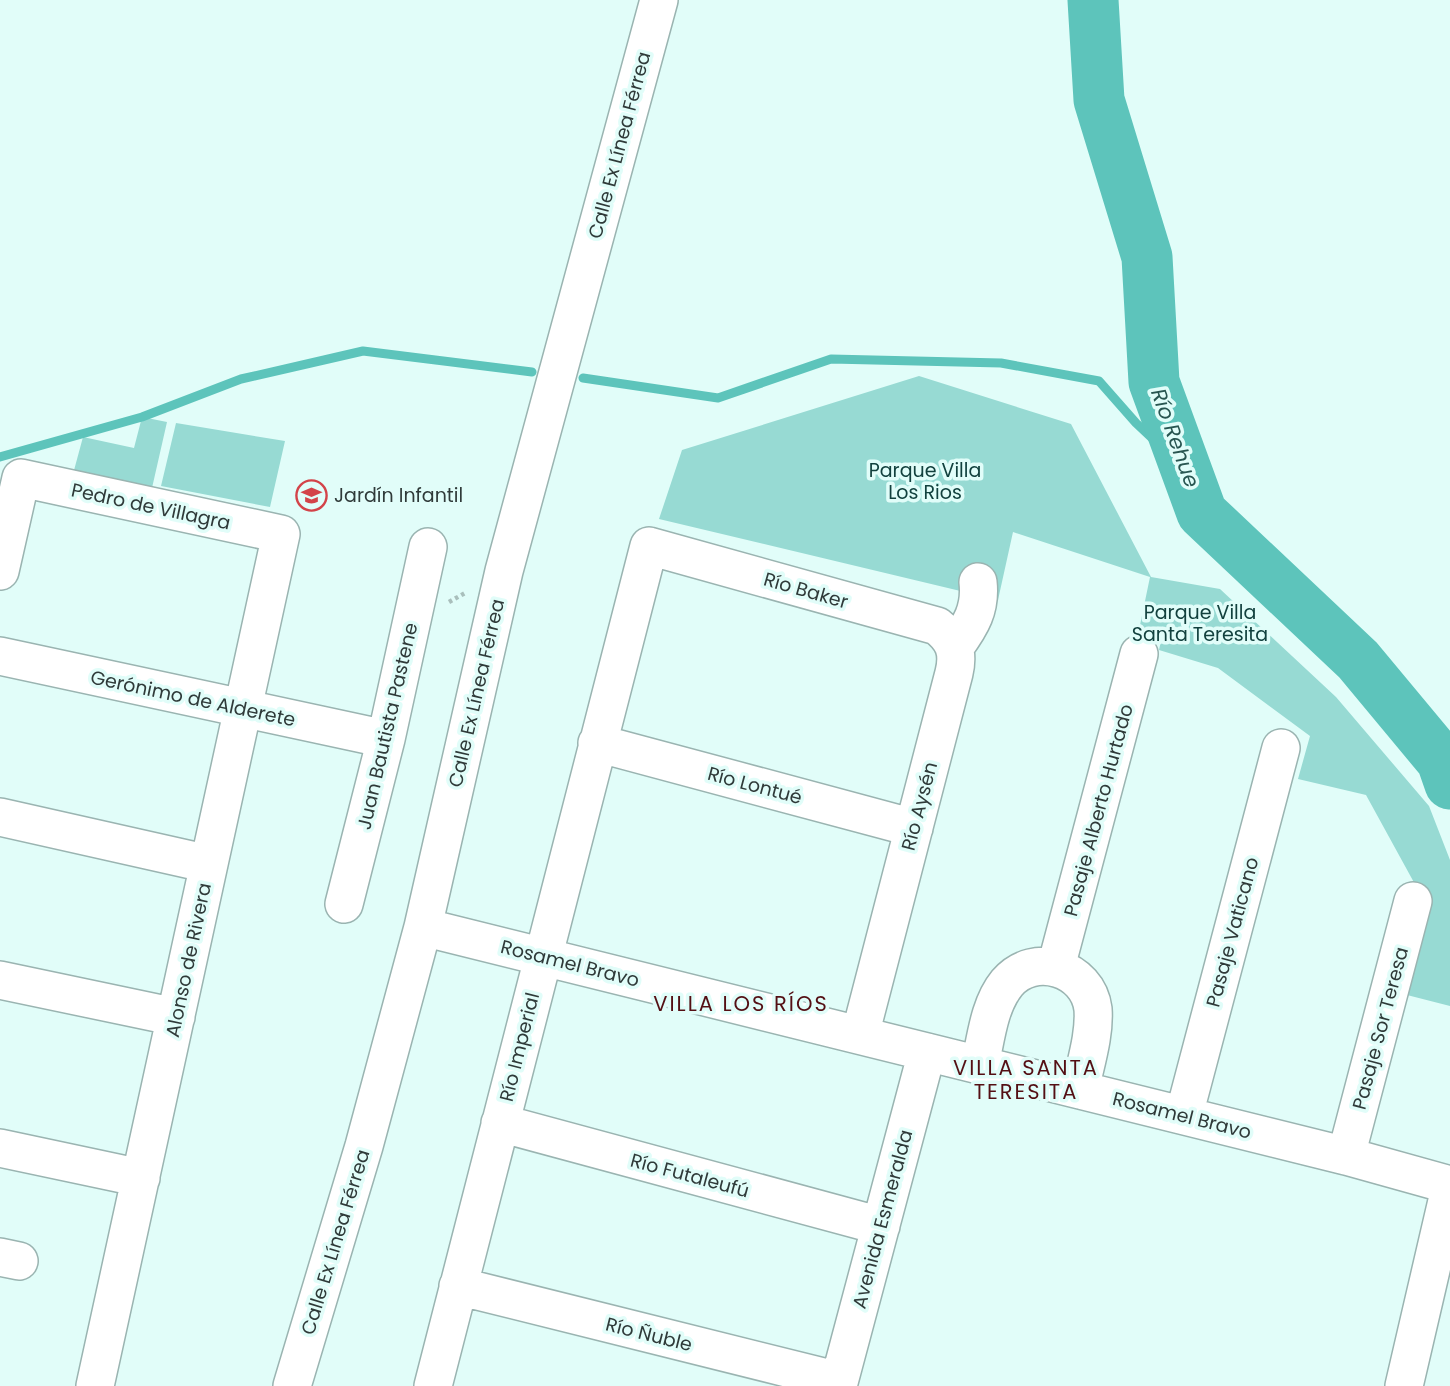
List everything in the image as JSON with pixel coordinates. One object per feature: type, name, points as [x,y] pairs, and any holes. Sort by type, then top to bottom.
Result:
[{"type":"street","name":"Calle Ex Línea Férrea","points":[[292,1386],[364,1146],[423,927],[504,571],[659,0]]},
{"type":"street","name":"Pedro de Villagra","points":[[0,569],[21,478],[281,534]]},
{"type":"street","name":"Alonso de Rivera","points":[[95,1386],[281,534]]},
{"type":"street","name":"Río Baker","points":[[649,546],[937,626],[955,647]]},
{"type":"street","name":"Río Imperial","points":[[433,1386],[649,546]]},
{"type":"street","name":"Juan Bautista Pastene","points":[[344,904],[386,739],[428,547]]},
{"type":"street","name":"Río Aysén","points":[[860,1035],[957,662],[955,647],[974,619],[978,606],[978,582]]},
{"type":"street","name":"Pasaje Alberto Hurtado","points":[[1056,967],[1139,654]]},
{"type":"street","name":"Gerónimo de Alderete","points":[[0,656],[386,739]]},
{"type":"street","name":"Río Lontué","points":[[597,743],[914,828]]},
{"type":"street","name":"Pasaje Vaticano","points":[[1184,1115],[1281,748]]},
{"type":"street","points":[[0,817],[209,864]]},
{"type":"street","name":"Pasaje Sor Teresa","points":[[1346,1156],[1413,901]]},
{"type":"street","name":"Rosamel Bravo","points":[[423,927],[1184,1115],[1346,1156],[1450,1186],[1436,1315],[1404,1386]]},
{"type":"street","points":[[980,1065],[993,1007],[1008,982],[1030,968],[1056,967],[1078,979],[1091,1000],[1092,1024],[1080,1090]]},
{"type":"street","points":[[0,980],[176,1017]]},
{"type":"street","name":"Avenida Esmeralda","points":[[839,1384],[927,1052]]},
{"type":"street","name":"Río Futaleufú","points":[[500,1123],[881,1226]]},
{"type":"street","points":[[0,1148],[141,1178]]},
{"type":"street","name":"Río Ñuble","points":[[458,1286],[839,1384]]},
{"type":"path","points":[[411,624],[504,571]]},
{"type":"green space","name":"Parque Villa Los Rios","points":[[919,376],[1071,424],[1151,577],[1220,589],[1336,697],[1429,806],[1450,860],[1450,1006],[1407,995],[1428,908],[1366,795],[1298,779],[1310,736],[1218,668],[1159,650],[1162,636],[1139,630],[1150,577],[1013,532],[998,600],[659,519],[682,450]]},
{"type":"green space","points":[[142,417],[167,422],[152,488],[73,474],[83,437],[134,448]]},
{"type":"green space","points":[[176,423],[285,441],[270,507],[161,486]]},
{"type":"waterway","name":"Río Rehue","points":[[1093,0],[1099,100],[1147,257],[1154,382],[1202,513],[1358,660],[1442,761],[1450,784]]},
{"type":"waterway","points":[[0,457],[142,417],[241,379],[363,351],[532,372]]},
{"type":"waterway","points":[[583,378],[718,398],[831,359],[1001,363],[1099,381],[1136,423],[1187,471]]},
{"type":"place","name":"Jardín Infantil","points":[[311,495]]},
{"type":"district","name":"VILLA LOS RÍOS","points":[[741,1004]]},
{"type":"district","name":"VILLA SANTA TERESITA","points":[[1026,1080]]},
{"type":"park label","name":"Parque Villa Santa Teresita","points":[[1200,623]]}]
